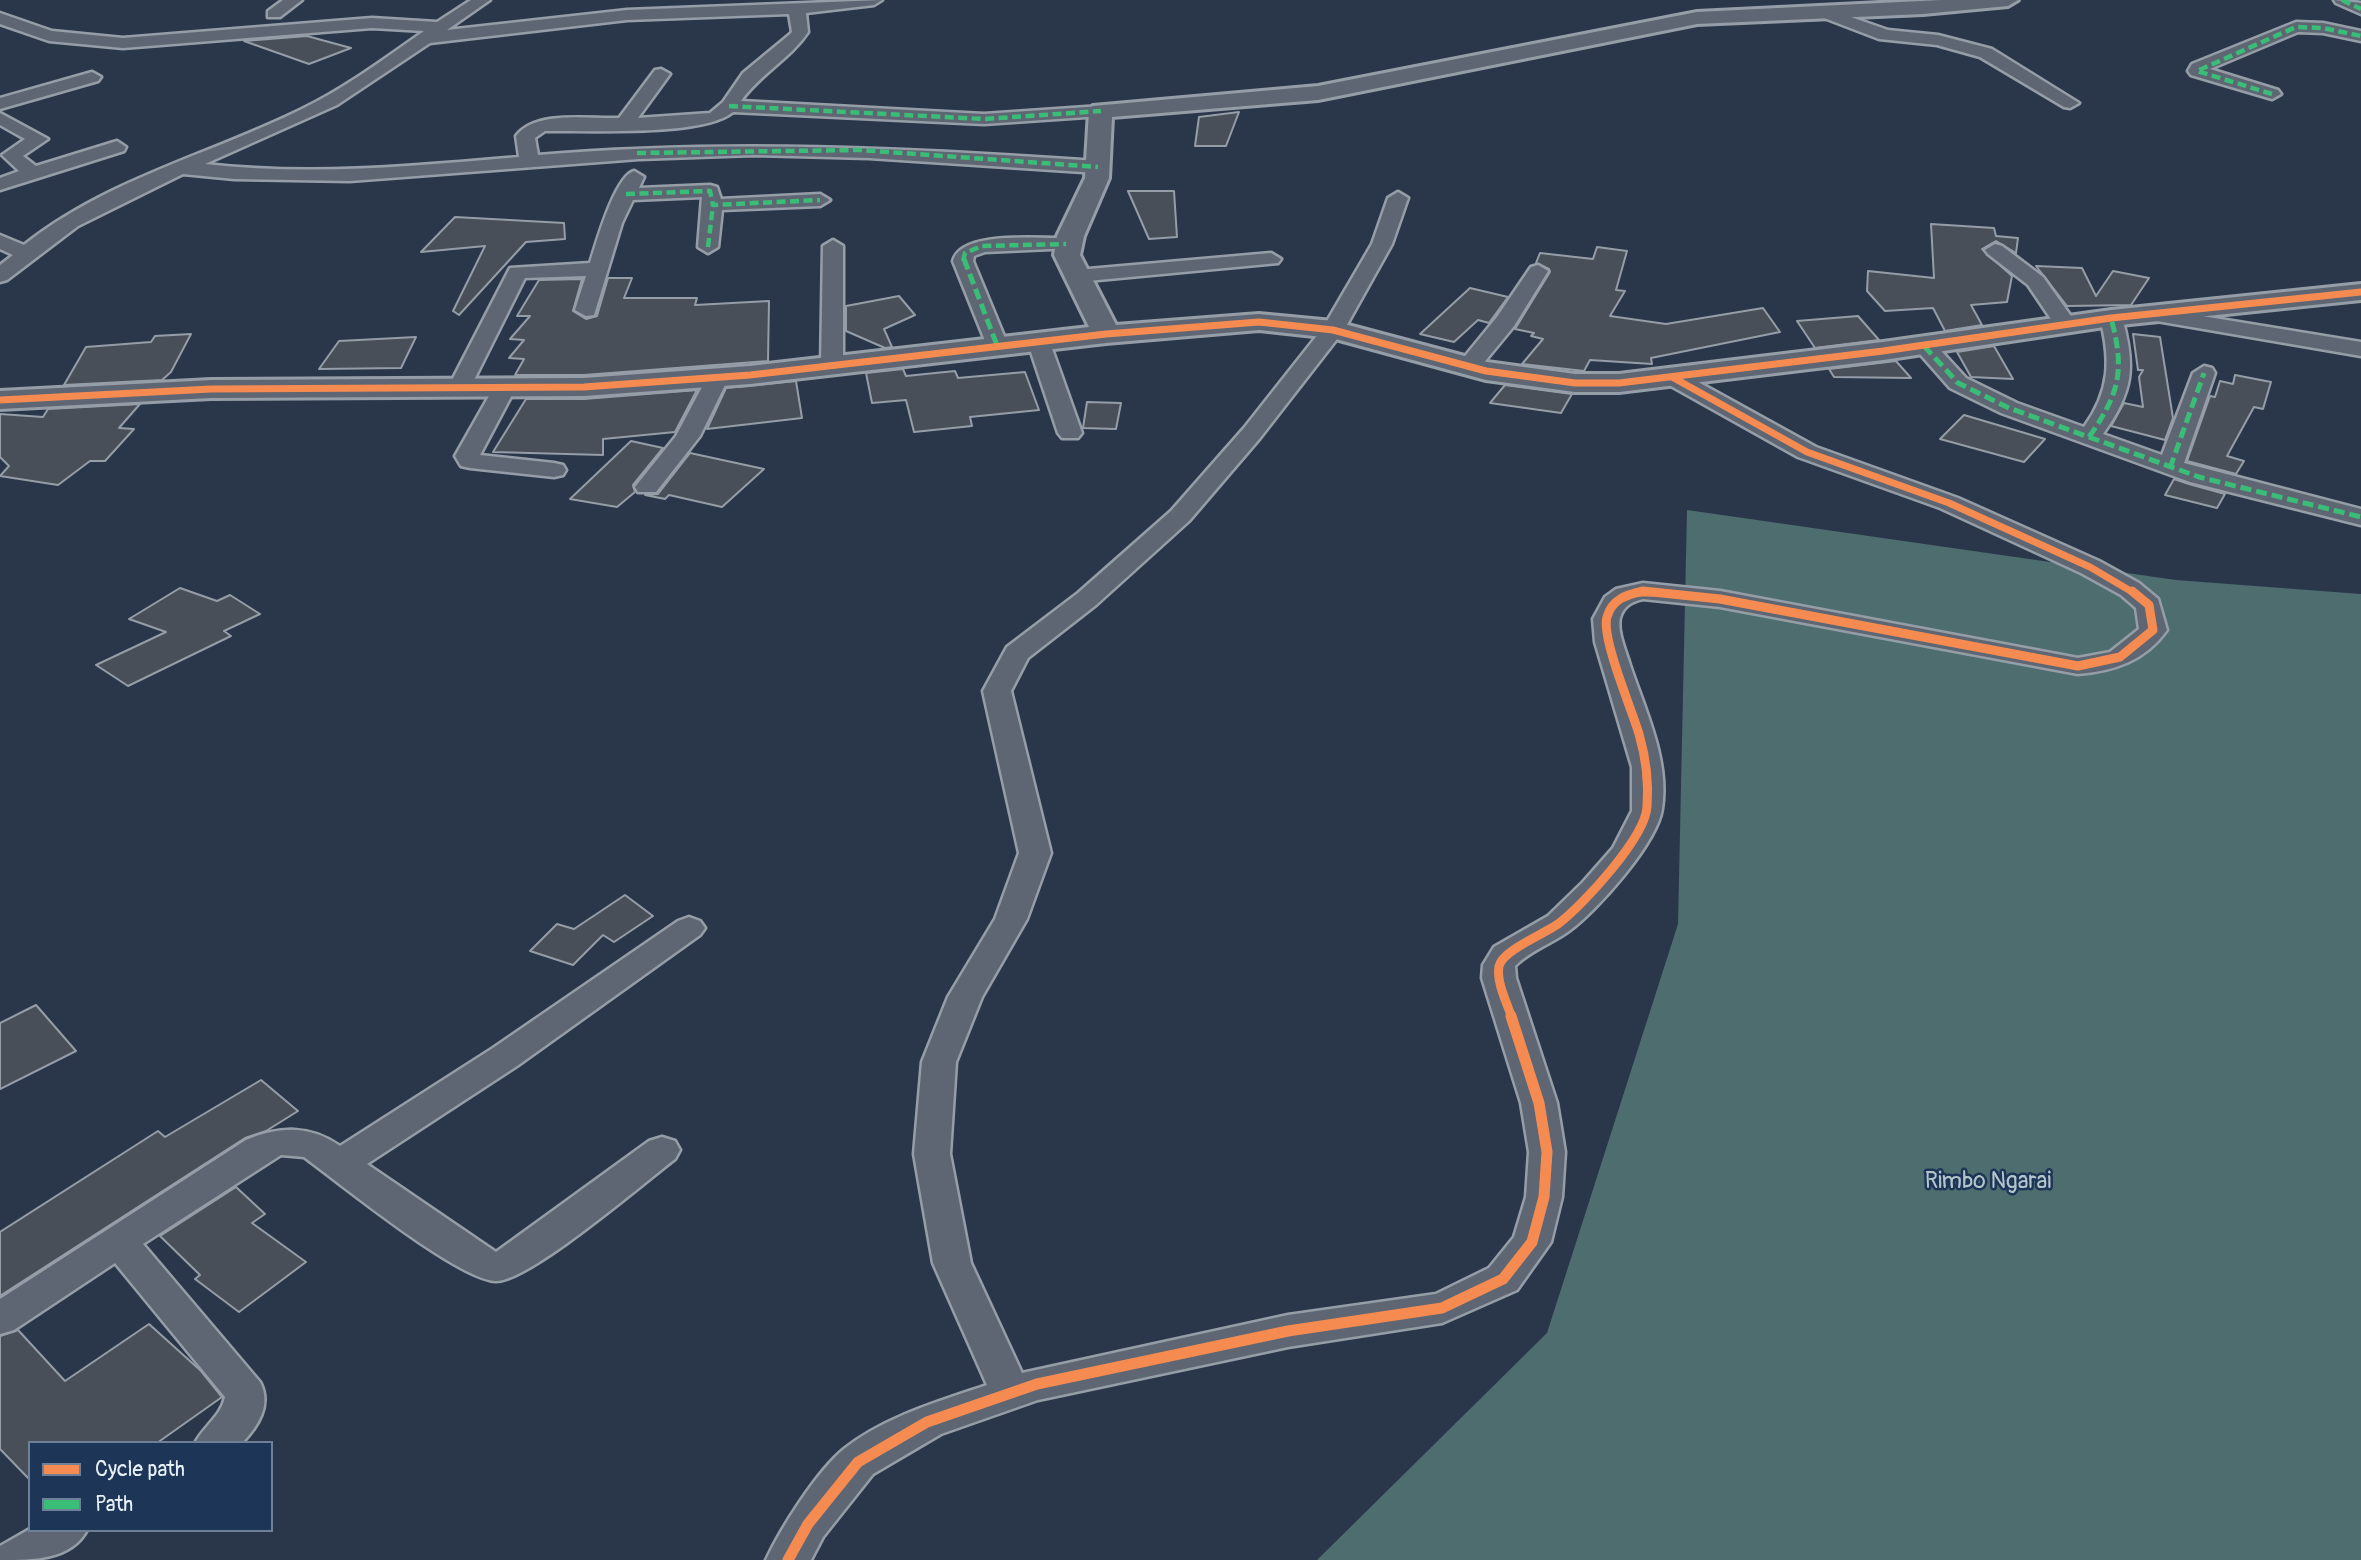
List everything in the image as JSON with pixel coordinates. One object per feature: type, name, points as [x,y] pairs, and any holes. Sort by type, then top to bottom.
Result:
[{"type":"street","points":[[274,14],[294,0]]},
{"type":"street","points":[[0,276],[57,229],[94,207],[176,167],[310,112],[341,95],[438,27],[482,0]]},
{"type":"street","points":[[421,39],[627,15],[797,8],[874,0]]},
{"type":"street","points":[[729,106],[984,119],[1101,111],[1318,93],[1697,18],[1923,8],[2008,0]]},
{"type":"street","points":[[2342,0],[2361,9]]},
{"type":"street","points":[[372,23],[392,8]]},
{"type":"street","points":[[530,163],[525,136],[541,126],[626,121],[701,121],[716,117],[729,106],[749,77],[795,39],[800,32],[797,8]]},
{"type":"street","points":[[1825,13],[1885,36],[1938,40],[1977,50],[2070,103]]},
{"type":"street","points":[[0,18],[49,36],[123,43],[372,23],[438,27]]},
{"type":"street","points":[[2272,94],[2197,71],[2198,68],[2296,27],[2323,28],[2361,36]]},
{"type":"street","points":[[626,121],[661,74]]},
{"type":"street","points":[[0,104],[92,77]]},
{"type":"street","points":[[1101,111],[1098,176],[1085,209],[1066,244],[1067,255],[1106,334]]},
{"type":"street","points":[[0,118],[38,135],[39,139],[34,144],[11,155],[33,173]]},
{"type":"street","points":[[0,184],[117,147]]},
{"type":"street","points":[[176,167],[232,175],[285,177],[398,174],[637,153],[860,150],[1098,167]]},
{"type":"street","points":[[586,310],[612,223],[635,176],[637,153]]},
{"type":"street","points":[[626,194],[709,191],[713,205],[708,247]]},
{"type":"street","points":[[1011,1393],[952,1263],[932,1154],[939,1062],[965,998],[1011,919],[1035,853],[996,691],[1017,653],[1087,599],[1180,516],[1252,433],[1333,330],[1382,244],[1398,198]]},
{"type":"street","points":[[713,205],[820,200]]},
{"type":"street","points":[[0,241],[25,253]]},
{"type":"street","points":[[998,348],[963,261],[965,253],[982,246],[1066,244]]},
{"type":"street","points":[[832,366],[833,246]]},
{"type":"street","points":[[1995,250],[2036,281],[2067,326]]},
{"type":"street","points":[[1077,276],[1271,259]]},
{"type":"street","points":[[458,390],[517,272],[598,269]]},
{"type":"street","points":[[1469,366],[1511,313],[1538,271]]},
{"type":"street","points":[[0,400],[211,389],[504,390],[718,377],[1106,334],[1259,322],[1333,330],[1469,366],[1575,383],[1619,383],[1924,346],[2111,318],[2361,292]]},
{"type":"street","points":[[2152,314],[2361,349]]},
{"type":"street","points":[[2089,437],[2109,411],[2123,377],[2121,352],[2111,318]]},
{"type":"street","points":[[1039,343],[1070,433]]},
{"type":"street","points":[[1924,346],[1948,374],[1972,392],[2171,468],[2361,517]]},
{"type":"street","points":[[2171,468],[2204,373]]},
{"type":"street","points":[[647,487],[679,453],[700,418],[718,377]]},
{"type":"street","points":[[788,1560],[808,1524],[858,1462],[927,1422],[1037,1384],[1289,1331],[1442,1308],[1503,1279],[1532,1242],[1544,1197],[1547,1152],[1539,1103],[1499,978],[1499,965],[1506,955],[1559,923],[1594,889],[1626,852],[1647,811],[1647,767],[1609,642],[1606,619],[1614,603],[1625,594],[1643,591],[1720,599],[2078,666],[2110,663],[2134,651],[2153,630],[2149,605],[2130,589],[2090,567],[1950,503],[1807,452],[1672,377]]},
{"type":"street","points":[[504,390],[467,456],[470,461],[554,470]]},
{"type":"street","points":[[340,1164],[505,1057],[689,928]]},
{"type":"street","points":[[0,1319],[259,1149],[279,1140],[301,1141],[340,1164],[476,1261],[497,1267],[517,1259],[662,1150]]},
{"type":"street","points":[[120,1242],[246,1394],[241,1418],[218,1441]]},
{"type":"street","points":[[15,1560],[63,1532]]},
{"type":"green space","name":"Rimbo Ngarai","points":[[1687,510],[2176,580],[2361,594],[2361,1560],[1317,1560],[1547,1333],[1678,924]]},
{"type":"building","points":[[307,36],[351,48],[309,64],[244,41]]},
{"type":"building","points":[[1239,112],[1226,146],[1195,146],[1199,117]]},
{"type":"building","points":[[1128,191],[1174,191],[1177,237],[1149,239]]},
{"type":"building","points":[[455,217],[564,223],[565,239],[526,242],[459,315],[453,311],[485,246],[421,252]]},
{"type":"building","points":[[1931,224],[1994,228],[1996,236],[2018,238],[2016,253],[1996,241],[1982,249],[2012,276],[2007,302],[1971,305],[1982,325],[1945,331],[1933,308],[1885,311],[1867,291],[1868,271],[1934,278]]},
{"type":"building","points":[[1597,247],[1627,251],[1616,290],[1625,291],[1610,316],[1666,324],[1763,308],[1780,332],[1651,358],[1652,364],[1590,360],[1584,371],[1522,364],[1543,339],[1531,336],[1534,333],[1515,329],[1550,272],[1536,263],[1540,253],[1593,259]]},
{"type":"building","points":[[2036,266],[2082,268],[2096,296],[2113,271],[2149,278],[2131,305],[2067,306]]},
{"type":"building","points":[[608,278],[632,278],[624,298],[697,298],[695,305],[769,301],[768,361],[584,375],[515,375],[524,359],[509,358],[524,340],[510,339],[530,316],[517,316],[539,280],[582,279],[573,311],[586,319],[597,316]]},
{"type":"building","points":[[1470,288],[1508,297],[1489,323],[1478,320],[1454,342],[1420,334]]},
{"type":"building","points":[[899,296],[915,315],[884,329],[892,347],[885,348],[846,331],[846,306]]},
{"type":"building","points":[[1858,316],[1879,340],[1815,348],[1797,321]]},
{"type":"building","points":[[191,334],[171,372],[162,380],[64,385],[86,347],[151,342],[155,336]]},
{"type":"building","points":[[2133,334],[2160,337],[2173,418],[2165,440],[2111,426],[2124,403],[2143,407],[2139,377],[2143,370],[2138,370]]},
{"type":"building","points":[[416,337],[401,368],[319,369],[339,341]]},
{"type":"building","points":[[1994,346],[2013,379],[1971,377],[1957,352]]},
{"type":"building","points":[[1896,361],[1911,378],[1834,377],[1829,369]]},
{"type":"building","points":[[903,369],[906,376],[955,371],[958,378],[1025,372],[1039,410],[970,417],[972,426],[914,432],[906,400],[872,403],[866,373]]},
{"type":"building","points":[[2235,375],[2271,382],[2263,409],[2254,407],[2227,456],[2244,461],[2236,474],[2187,461],[2210,396],[2215,397],[2220,381],[2233,384]]},
{"type":"building","points":[[796,381],[802,418],[707,429],[726,388]]},
{"type":"building","points":[[1505,385],[1572,394],[1561,413],[1490,403]]},
{"type":"building","points":[[697,390],[675,432],[603,439],[603,455],[493,452],[526,399],[584,399]]},
{"type":"building","points":[[1087,402],[1121,403],[1116,429],[1083,428]]},
{"type":"building","points":[[140,404],[119,428],[134,429],[105,461],[90,461],[58,485],[0,476],[9,466],[0,457],[0,414],[43,417],[48,409]]},
{"type":"building","points":[[1964,415],[2045,439],[2024,462],[1940,439]]},
{"type":"building","points":[[631,441],[663,448],[633,485],[635,492],[617,507],[570,499]]},
{"type":"building","points":[[690,453],[764,469],[722,507],[669,495],[665,499],[645,495],[658,494]]},
{"type":"building","points":[[2174,479],[2225,494],[2217,508],[2165,495]]},
{"type":"building","points":[[180,588],[217,601],[230,595],[260,614],[224,631],[231,636],[128,686],[96,665],[166,632],[129,619]]},
{"type":"building","points":[[625,895],[653,916],[614,942],[603,935],[573,965],[530,951],[557,924],[574,929]]},
{"type":"building","points":[[36,1005],[76,1051],[0,1089],[0,1023]]},
{"type":"building","points":[[261,1080],[298,1111],[266,1131],[245,1138],[0,1296],[0,1232],[158,1131],[165,1137]]},
{"type":"building","points":[[236,1187],[265,1214],[252,1223],[306,1262],[239,1312],[195,1279],[200,1275],[160,1236]]},
{"type":"building","points":[[149,1324],[201,1371],[222,1397],[160,1441],[28,1441],[28,1478],[0,1449],[0,1336],[18,1330],[65,1381]]},
{"type":"marked path","points":[[2342,0],[2361,9]]},
{"type":"marked path","points":[[2272,94],[2197,71],[2198,68],[2296,27],[2323,28],[2361,36]]},
{"type":"marked path","points":[[729,106],[984,119],[1101,111]]},
{"type":"marked path","points":[[637,153],[860,150],[1098,167]]},
{"type":"marked path","points":[[626,194],[710,191],[713,205],[820,200]]},
{"type":"marked path","points":[[708,247],[713,205]]},
{"type":"marked path","points":[[998,348],[963,261],[965,253],[982,246],[1066,244]]},
{"type":"marked path","points":[[2089,437],[2109,407],[2119,381],[2119,353],[2111,318]]},
{"type":"marked path","points":[[1924,346],[1958,383],[2009,408],[2199,477],[2361,517]]},
{"type":"marked path","points":[[2170,468],[2204,373]]},
{"type":"cycle path","points":[[0,400],[211,389],[584,387],[750,375],[1106,334],[1259,322],[1333,330],[1486,371],[1575,383],[1619,383],[1883,351],[2111,318],[2361,292]]},
{"type":"cycle path","points":[[788,1560],[808,1524],[858,1462],[927,1422],[1037,1384],[1288,1331],[1442,1308],[1503,1279],[1532,1242],[1544,1197],[1547,1152],[1539,1103],[1499,978],[1499,965],[1506,955],[1559,923],[1594,889],[1626,852],[1647,811],[1647,767],[1609,642],[1606,619],[1614,603],[1625,595],[1643,591],[1720,599],[2078,666],[2120,657],[2136,647],[2153,630],[2149,605],[2130,589],[2090,567],[1949,503],[1807,452],[1672,377]]}]
